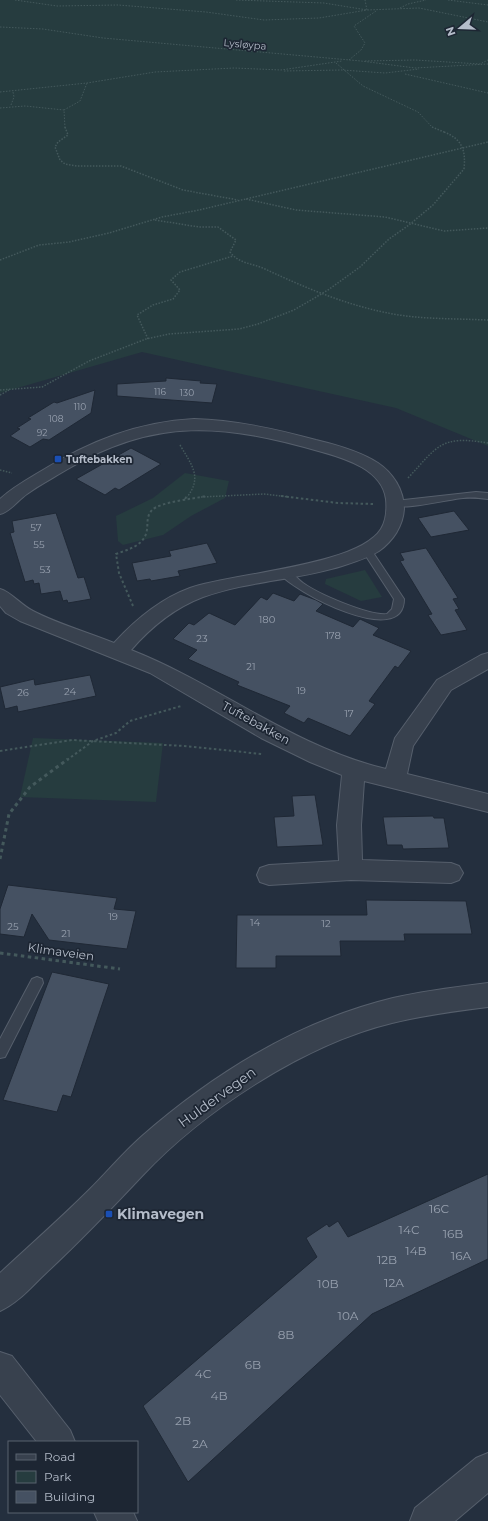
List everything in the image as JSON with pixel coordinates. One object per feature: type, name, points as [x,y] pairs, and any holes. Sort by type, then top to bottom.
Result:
[{"type":"street","points":[[0,509],[21,491],[80,454],[118,437],[147,429],[178,425],[206,424],[238,427],[340,451],[362,461],[381,474],[390,487],[395,504],[394,520],[391,527],[382,539],[367,550],[337,562],[238,580],[198,591],[170,604],[141,625],[117,652]]},
{"type":"street","name":"Tuftebakken","points":[[0,595],[12,608],[36,620],[157,668],[301,748],[354,770],[488,803]]},
{"type":"street","points":[[394,780],[403,744],[444,685],[488,660]]},
{"type":"street","points":[[351,870],[349,825],[354,770]]},
{"type":"street","points":[[269,875],[351,870],[451,873]]},
{"type":"street","name":"Huldervegen","points":[[0,1295],[101,1199],[150,1148],[229,1086],[263,1063],[319,1035],[378,1013],[440,1000],[488,995]]},
{"type":"street","points":[[0,1368],[57,1441]]},
{"type":"street","points":[[428,1521],[488,1470]]},
{"type":"street","points":[[113,1513],[119,1521]]},
{"type":"lane","points":[[395,504],[412,504],[465,495],[488,496]]},
{"type":"lane","points":[[283,572],[302,588],[355,610],[378,618],[392,615],[398,611],[399,598],[367,550]]},
{"type":"lane","points":[[0,1052],[36,984]]},
{"type":"path","points":[[15,0],[57,6],[118,5],[177,11],[206,12],[264,20],[319,18],[367,10]]},
{"type":"path","points":[[236,0],[324,3],[367,10],[430,10],[488,22]]},
{"type":"path","points":[[365,0],[367,10]]},
{"type":"path","points":[[398,9],[408,4],[426,0]]},
{"type":"path","points":[[448,0],[488,5]]},
{"type":"path","points":[[349,61],[361,50],[365,43],[354,26],[376,10]]},
{"type":"path","name":"Lysløypa","points":[[0,27],[44,29],[130,41],[331,60],[361,61],[423,68],[488,64]]},
{"type":"path","points":[[0,390],[43,387],[66,372],[96,357],[148,338],[175,333],[239,330],[275,318],[304,306],[324,294],[376,253],[389,239],[411,224],[445,192],[464,169],[464,149],[456,136],[434,129],[418,112],[363,86],[346,70],[331,60]]},
{"type":"path","points":[[0,92],[87,83],[155,72],[234,68],[281,70],[336,63],[345,60]]},
{"type":"path","points":[[361,61],[416,60],[480,64],[488,60]]},
{"type":"path","points":[[281,70],[294,73],[346,70],[381,74],[403,73],[423,68]]},
{"type":"path","points":[[403,73],[488,93]]},
{"type":"path","points":[[0,108],[11,104],[33,105],[54,110],[64,110],[80,101],[87,83]]},
{"type":"path","points":[[11,104],[14,97],[13,91]]},
{"type":"path","points":[[64,110],[64,124],[68,135],[58,142],[55,147],[60,160],[65,164],[76,166],[121,166],[133,170],[147,178],[172,184],[183,190],[239,200]]},
{"type":"path","points":[[0,260],[39,245],[69,242],[109,233],[153,220],[244,198],[464,149],[488,142]]},
{"type":"path","points":[[244,198],[296,210],[385,217],[444,231],[488,228]]},
{"type":"path","points":[[153,220],[199,227],[218,227],[236,240],[230,252],[233,256],[242,262],[260,266],[310,290],[374,309],[414,317],[444,320],[488,320]]},
{"type":"path","points":[[148,338],[137,315],[153,305],[173,299],[180,290],[171,280],[180,272],[233,256]]},
{"type":"path","points":[[0,395],[9,389]]},
{"type":"path","points":[[147,429],[182,446],[195,472],[194,488],[185,500]]},
{"type":"path","points":[[390,487],[412,475],[439,445],[468,438],[488,443]]},
{"type":"path","points":[[141,625],[119,573],[116,554],[138,545],[146,534],[147,516],[153,509],[166,504],[206,496],[264,494],[338,503],[395,504]]},
{"type":"path","points":[[0,859],[9,814],[30,787],[93,742],[116,733],[130,722],[186,704],[200,692]]},
{"type":"path","points":[[0,751],[72,740],[184,746],[278,755],[301,748]]},
{"type":"path","name":"Klimaveien","points":[[0,953],[120,969]]},
{"type":"green space","points":[[0,0],[488,0],[488,446],[396,408],[142,352],[0,393]]},
{"type":"green space","points":[[185,473],[229,481],[225,498],[191,516],[163,535],[123,545],[118,541],[116,516],[153,498]]},
{"type":"green space","points":[[365,570],[382,597],[361,601],[325,584],[326,579]]},
{"type":"green space","points":[[33,738],[163,743],[156,802],[20,797]]},
{"type":"building","points":[[166,378],[217,384],[212,403],[117,396],[117,384],[166,381]]},
{"type":"building","points":[[95,390],[91,413],[49,440],[43,439],[30,447],[10,436],[20,429],[17,428],[31,419],[28,418],[54,402],[57,403]]},
{"type":"building","points":[[131,448],[161,464],[119,490],[115,488],[105,495],[76,479]]},
{"type":"building","points":[[454,511],[469,530],[431,537],[418,518]]},
{"type":"building","points":[[56,513],[78,578],[84,577],[91,599],[68,603],[67,600],[63,601],[60,591],[41,594],[39,583],[34,584],[33,580],[25,582],[10,533],[14,532],[12,521]]},
{"type":"building","points":[[207,543],[217,563],[178,571],[180,576],[151,581],[150,579],[137,581],[132,563],[171,556],[169,551]]},
{"type":"building","points":[[426,548],[458,598],[453,599],[459,609],[455,610],[467,630],[441,635],[428,615],[432,614],[400,561],[404,560],[400,553]]},
{"type":"building","points":[[273,593],[294,601],[300,594],[316,600],[323,604],[316,611],[353,627],[360,619],[379,628],[373,635],[411,651],[398,668],[395,666],[369,701],[375,704],[350,736],[308,718],[304,723],[284,713],[290,706],[237,685],[239,682],[188,659],[197,650],[173,639],[189,623],[194,625],[209,613],[235,625],[261,597],[267,600]]},
{"type":"building","points":[[90,675],[96,696],[18,712],[17,706],[5,709],[0,687],[34,679],[35,685]]},
{"type":"building","points":[[315,795],[323,845],[277,847],[274,817],[294,816],[292,796]]},
{"type":"building","points":[[433,816],[434,818],[444,818],[449,848],[403,849],[402,845],[387,845],[383,817]]},
{"type":"building","points":[[8,885],[117,898],[114,909],[136,911],[127,949],[49,940],[32,914],[24,937],[0,934],[0,909]]},
{"type":"building","points":[[366,900],[466,901],[472,934],[404,934],[405,941],[340,941],[341,956],[276,956],[276,968],[236,968],[237,915],[367,915]]},
{"type":"building","points":[[52,972],[109,984],[71,1097],[63,1095],[57,1112],[3,1100]]},
{"type":"building","points":[[488,1174],[488,1259],[372,1314],[188,1482],[143,1406],[317,1257],[306,1238],[327,1224],[329,1227],[338,1221],[348,1237]]},
{"type":"place","name":"Tuftebakken","points":[[58,459]]},
{"type":"place","name":"Klimavegen","points":[[109,1214]]}]
